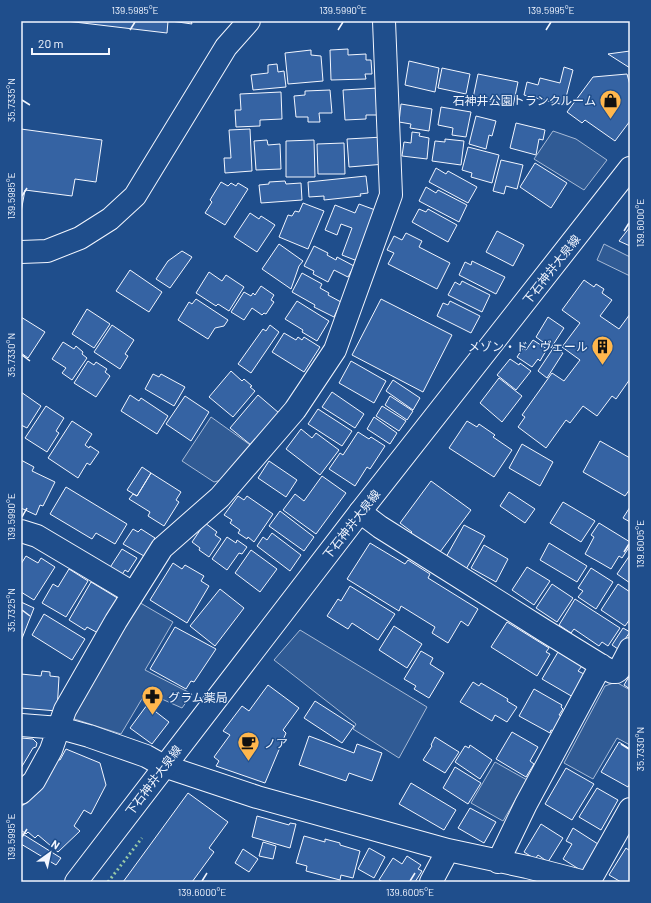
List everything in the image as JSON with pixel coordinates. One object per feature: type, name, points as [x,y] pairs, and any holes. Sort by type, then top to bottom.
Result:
[{"type":"street","points":[[21,252],[47,251],[80,238],[110,220],[135,196],[226,47],[249,21]]},
{"type":"street","points":[[21,792],[34,781],[52,750],[65,710],[133,593],[162,548],[220,497],[295,410],[335,350],[391,195],[384,21]]},
{"type":"street","name":"下石神井大泉線","points":[[76,882],[360,512],[630,168]]},
{"type":"street","points":[[360,512],[380,527],[612,672],[619,670],[630,649]]},
{"type":"street","points":[[21,531],[37,536],[133,593]]},
{"type":"street","points":[[498,862],[526,804],[601,665]]},
{"type":"street","points":[[21,725],[60,728],[90,736],[146,756],[164,766],[257,798],[448,850],[498,862],[527,867],[585,882]]},
{"type":"street","points":[[589,882],[630,809]]},
{"type":"street","points":[[431,882],[448,850]]},
{"type":"shaded area","points":[[553,131],[576,139],[607,160],[584,190],[534,159]]},
{"type":"shaded area","points":[[604,244],[630,257],[630,276],[597,260]]},
{"type":"shaded area","points":[[211,417],[253,447],[225,479],[214,482],[182,461]]},
{"type":"shaded area","points":[[137,601],[173,622],[145,670],[192,694],[182,708],[146,692],[121,734],[65,716]]},
{"type":"shaded area","points":[[300,630],[427,707],[399,758],[353,729],[356,724],[274,660]]},
{"type":"shaded area","points":[[616,682],[630,690],[630,745],[617,738],[593,779],[564,763],[605,686]]},
{"type":"shaded area","points":[[495,762],[527,780],[503,821],[471,803]]},
{"type":"building","points":[[66,21],[168,21],[167,33]]},
{"type":"building","points":[[171,21],[191,21],[192,24]]},
{"type":"building","points":[[348,49],[348,55],[366,54],[366,60],[371,60],[372,74],[365,74],[366,79],[331,80],[330,50]]},
{"type":"building","points":[[311,50],[311,55],[321,56],[323,81],[288,84],[285,53]]},
{"type":"building","points":[[630,51],[630,68],[608,54]]},
{"type":"building","points":[[409,61],[439,68],[435,92],[405,85]]},
{"type":"building","points":[[277,64],[278,72],[284,71],[286,87],[253,90],[251,75],[268,73],[268,65]]},
{"type":"building","points":[[564,67],[573,70],[564,105],[524,95],[527,82],[538,85],[540,78],[560,83]]},
{"type":"building","points":[[442,68],[470,74],[466,94],[438,88]]},
{"type":"building","points":[[478,74],[518,82],[513,106],[473,98]]},
{"type":"building","points":[[627,74],[630,85],[630,121],[615,141],[585,120],[582,123],[567,112],[593,77]]},
{"type":"building","points":[[378,88],[380,115],[366,115],[366,119],[345,120],[343,90]]},
{"type":"building","points":[[330,90],[332,113],[319,113],[320,122],[308,122],[308,117],[296,117],[294,96],[305,95],[305,91]]},
{"type":"building","points":[[281,92],[282,119],[260,120],[260,126],[236,127],[235,110],[241,110],[240,94]]},
{"type":"building","points":[[401,104],[432,109],[429,131],[410,128],[411,124],[399,122]]},
{"type":"building","points":[[441,107],[471,112],[466,137],[452,135],[453,128],[438,125]]},
{"type":"building","points":[[476,116],[496,121],[492,136],[489,135],[486,149],[469,144]]},
{"type":"building","points":[[516,123],[545,130],[543,140],[539,139],[536,155],[510,148]]},
{"type":"building","points":[[21,129],[102,140],[96,182],[75,179],[72,196],[25,190],[21,212]]},
{"type":"building","points":[[250,129],[252,171],[225,173],[224,158],[231,158],[229,130]]},
{"type":"building","points":[[412,132],[420,133],[419,136],[429,138],[427,159],[402,156],[404,142],[411,143]]},
{"type":"building","points":[[383,137],[385,164],[349,167],[347,139]]},
{"type":"building","points":[[445,139],[464,141],[461,165],[432,161],[435,141],[445,142]]},
{"type":"building","points":[[267,140],[268,145],[280,144],[281,169],[256,170],[254,141]]},
{"type":"building","points":[[314,140],[315,177],[286,177],[286,141]]},
{"type":"building","points":[[344,143],[345,174],[318,174],[317,144]]},
{"type":"building","points":[[468,147],[499,155],[492,183],[471,177],[472,173],[462,170]]},
{"type":"building","points":[[501,160],[523,165],[517,189],[506,186],[504,194],[493,191]]},
{"type":"building","points":[[535,163],[567,183],[551,208],[520,187]]},
{"type":"building","points":[[436,168],[446,174],[448,171],[477,187],[468,203],[429,182]]},
{"type":"building","points":[[366,176],[368,193],[360,194],[361,196],[324,200],[324,196],[309,197],[308,182]]},
{"type":"building","points":[[285,181],[286,184],[301,183],[302,200],[261,203],[259,185],[269,184],[269,182]]},
{"type":"building","points":[[221,182],[228,186],[231,183],[236,186],[238,183],[248,189],[225,225],[205,213],[212,202],[210,200]]},
{"type":"building","points":[[426,187],[436,193],[438,190],[467,205],[459,222],[419,201]]},
{"type":"building","points":[[303,203],[324,211],[308,249],[279,237],[288,215],[292,216],[295,211],[299,212]]},
{"type":"building","points":[[359,204],[378,211],[360,262],[342,255],[352,228],[341,224],[337,235],[325,230],[335,205],[355,213]]},
{"type":"building","points":[[419,209],[426,212],[428,209],[457,225],[448,242],[412,222]]},
{"type":"building","points":[[250,213],[259,219],[261,216],[275,225],[257,252],[234,237]]},
{"type":"building","points":[[630,227],[630,246],[619,241]]},
{"type":"building","points":[[497,231],[524,245],[513,266],[486,252]]},
{"type":"building","points":[[406,233],[422,241],[419,247],[450,263],[437,289],[388,264],[394,253],[387,250],[394,236],[402,240]]},
{"type":"building","points":[[279,244],[303,261],[299,266],[291,289],[262,269]]},
{"type":"building","points":[[314,246],[328,253],[327,255],[336,260],[337,257],[354,266],[348,277],[334,270],[328,282],[313,274],[314,271],[304,266]]},
{"type":"building","points":[[182,251],[192,257],[170,288],[156,279],[168,261]]},
{"type":"building","points":[[472,261],[505,277],[496,294],[459,275],[465,262],[471,265]]},
{"type":"building","points":[[130,270],[162,292],[149,312],[116,291]]},
{"type":"building","points":[[209,272],[222,281],[226,275],[244,287],[229,311],[218,304],[216,306],[196,293]]},
{"type":"building","points":[[302,273],[322,284],[320,288],[329,293],[328,295],[341,302],[334,317],[314,307],[315,305],[292,292]]},
{"type":"building","name":"メゾン・ド・ヴェール","points":[[584,280],[594,287],[596,284],[604,289],[602,293],[612,300],[600,316],[619,329],[630,314],[630,379],[616,399],[612,396],[597,416],[583,406],[570,423],[566,420],[546,448],[518,427],[525,417],[522,415],[552,373],[564,381],[580,360],[562,347],[580,323],[562,310]]},
{"type":"building","points":[[462,281],[490,295],[482,312],[448,295],[455,282],[460,285]]},
{"type":"building","points":[[261,286],[274,295],[271,300],[274,302],[266,314],[264,313],[262,315],[252,308],[244,320],[231,312],[244,292],[251,296],[253,293],[255,295]]},
{"type":"building","points":[[196,299],[228,320],[224,326],[215,328],[208,339],[178,320],[189,302],[192,304]]},
{"type":"building","points":[[381,299],[452,335],[423,392],[352,355]]},
{"type":"building","points":[[297,301],[329,321],[317,341],[285,319]]},
{"type":"building","points":[[450,301],[480,316],[471,333],[437,316],[443,303],[448,305]]},
{"type":"building","points":[[87,309],[110,324],[94,348],[72,334]]},
{"type":"building","points":[[21,317],[45,332],[28,358],[21,353]]},
{"type":"building","points":[[548,317],[564,328],[551,348],[536,337]]},
{"type":"building","points":[[112,325],[134,340],[125,354],[128,356],[120,369],[94,352]]},
{"type":"building","points":[[270,325],[279,332],[251,373],[238,364],[263,329],[266,331]]},
{"type":"building","points":[[284,333],[296,340],[298,337],[302,340],[304,337],[320,347],[304,372],[272,352]]},
{"type":"building","points":[[533,340],[547,349],[540,361],[538,359],[532,367],[517,357],[523,348],[526,350]]},
{"type":"building","points":[[63,342],[74,349],[76,346],[87,358],[72,380],[62,373],[66,368],[52,359]]},
{"type":"building","points":[[554,347],[563,353],[547,378],[538,371]]},
{"type":"building","points":[[510,359],[519,365],[520,363],[531,371],[516,390],[497,375]]},
{"type":"building","points":[[88,361],[94,365],[96,362],[107,369],[105,372],[110,376],[96,397],[74,383]]},
{"type":"building","points":[[351,361],[386,381],[374,403],[339,383]]},
{"type":"building","points":[[231,371],[242,381],[244,379],[255,391],[233,417],[209,397]]},
{"type":"building","points":[[153,374],[159,377],[161,374],[185,387],[174,406],[145,389]]},
{"type":"building","points":[[499,378],[522,396],[502,422],[480,403]]},
{"type":"building","points":[[393,380],[420,398],[413,410],[386,391]]},
{"type":"building","points":[[21,392],[41,406],[27,428],[21,425]]},
{"type":"building","points":[[332,392],[364,414],[355,428],[322,407]]},
{"type":"building","points":[[130,395],[139,401],[141,398],[168,416],[157,434],[121,411]]},
{"type":"building","points":[[258,395],[279,413],[251,445],[230,428]]},
{"type":"building","points":[[185,396],[209,412],[191,441],[166,424]]},
{"type":"building","points":[[390,396],[413,411],[407,420],[385,405]]},
{"type":"building","points":[[46,406],[64,418],[56,431],[59,433],[47,452],[25,438]]},
{"type":"building","points":[[382,406],[406,421],[399,431],[376,416]]},
{"type":"building","points":[[318,409],[352,431],[342,446],[308,424]]},
{"type":"building","points":[[374,417],[397,433],[390,444],[367,429]]},
{"type":"building","points":[[72,421],[92,434],[85,445],[89,448],[90,446],[99,452],[90,465],[87,463],[78,478],[48,458]]},
{"type":"building","points":[[467,421],[477,427],[479,424],[495,435],[493,437],[512,450],[494,477],[449,448]]},
{"type":"building","points":[[301,429],[312,438],[316,433],[339,450],[320,475],[286,449]]},
{"type":"building","points":[[358,432],[369,439],[371,437],[385,446],[370,469],[367,467],[355,486],[329,469],[340,453],[343,455]]},
{"type":"building","points":[[600,441],[630,458],[630,489],[625,496],[583,472]]},
{"type":"building","points":[[522,444],[553,462],[540,486],[509,468]]},
{"type":"building","points":[[21,460],[34,467],[32,471],[55,482],[43,506],[40,505],[36,515],[21,508]]},
{"type":"building","points":[[269,461],[297,480],[286,497],[258,478]]},
{"type":"building","points":[[142,467],[151,473],[137,496],[127,490]]},
{"type":"building","points":[[151,473],[181,492],[176,500],[179,502],[164,526],[148,516],[150,512],[129,499],[133,494],[137,496]]},
{"type":"building","points":[[322,476],[346,493],[316,534],[283,510],[295,494],[304,501]]},
{"type":"building","points":[[431,481],[471,510],[440,552],[424,541],[422,543],[410,534],[412,532],[400,523]]},
{"type":"building","points":[[66,487],[127,524],[115,544],[96,533],[92,539],[50,514]]},
{"type":"building","points":[[509,492],[535,509],[525,523],[500,506]]},
{"type":"building","points":[[238,496],[244,500],[247,496],[273,514],[254,542],[248,537],[247,539],[238,533],[240,530],[230,523],[232,520],[224,515]]},
{"type":"building","points":[[563,502],[595,521],[581,542],[550,523]]},
{"type":"building","points":[[630,507],[630,522],[623,518]]},
{"type":"building","points":[[280,511],[314,537],[304,551],[269,526]]},
{"type":"building","points":[[205,523],[217,532],[215,535],[221,539],[209,557],[199,550],[200,548],[192,542]]},
{"type":"building","points":[[599,523],[630,542],[630,546],[622,558],[619,556],[611,569],[585,554],[594,537],[591,535]]},
{"type":"building","points":[[464,525],[485,536],[465,571],[445,559]]},
{"type":"building","points":[[133,529],[138,532],[141,529],[155,538],[144,556],[123,544]]},
{"type":"building","points":[[272,533],[301,555],[290,571],[257,546],[263,537],[267,540]]},
{"type":"building","points":[[227,537],[236,543],[237,540],[247,547],[242,554],[239,553],[227,570],[212,559]]},
{"type":"building","points":[[370,543],[405,564],[408,560],[430,574],[428,578],[478,609],[468,626],[461,621],[448,643],[432,633],[435,627],[401,606],[399,611],[347,579]]},
{"type":"building","points":[[549,543],[587,566],[577,582],[540,560]]},
{"type":"building","points":[[484,545],[508,559],[496,582],[471,568]]},
{"type":"building","points":[[122,549],[137,558],[128,572],[125,570],[121,576],[109,569]]},
{"type":"building","points":[[251,550],[277,569],[260,592],[235,573]]},
{"type":"building","points":[[630,555],[630,583],[617,574]]},
{"type":"building","points":[[26,556],[38,563],[41,558],[55,567],[34,600],[21,592],[21,564]]},
{"type":"building","points":[[173,563],[182,569],[185,565],[204,576],[201,581],[209,586],[187,623],[150,600]]},
{"type":"building","points":[[527,567],[550,581],[534,605],[512,590]]},
{"type":"building","points":[[591,568],[613,582],[596,609],[578,597],[583,591],[578,588]]},
{"type":"building","points":[[69,569],[88,581],[66,617],[42,603],[53,584],[58,587]]},
{"type":"building","points":[[91,582],[119,599],[98,633],[87,627],[85,630],[69,620]]},
{"type":"building","points":[[552,584],[573,598],[557,622],[536,608]]},
{"type":"building","points":[[618,584],[630,592],[630,619],[625,626],[601,610]]},
{"type":"building","points":[[350,586],[395,614],[378,640],[352,623],[348,629],[327,616],[338,599],[341,601]]},
{"type":"building","points":[[220,589],[244,608],[215,646],[190,626]]},
{"type":"building","points":[[575,599],[620,628],[608,646],[602,642],[599,646],[574,629],[571,633],[559,625]]},
{"type":"building","points":[[21,602],[34,608],[21,641]]},
{"type":"building","points":[[44,614],[85,639],[72,660],[32,635]]},
{"type":"building","points":[[507,622],[549,648],[546,652],[550,654],[537,676],[491,647]]},
{"type":"building","points":[[394,626],[422,644],[407,668],[379,650]]},
{"type":"building","points":[[175,627],[216,649],[194,682],[191,681],[186,689],[150,669]]},
{"type":"building","points":[[623,628],[630,632],[618,649],[612,645]]},
{"type":"building","points":[[421,651],[433,658],[430,664],[444,673],[429,698],[414,689],[416,686],[404,679]]},
{"type":"building","points":[[558,652],[582,666],[578,671],[586,675],[573,697],[542,679]]},
{"type":"building","points":[[42,671],[50,672],[50,676],[59,677],[57,711],[21,708],[21,674],[41,676]]},
{"type":"building","points":[[630,675],[630,689],[624,685]]},
{"type":"building","points":[[473,682],[479,686],[481,683],[508,699],[507,701],[517,707],[507,722],[495,715],[492,721],[460,702]]},
{"type":"building","points":[[268,685],[299,708],[283,730],[286,733],[265,783],[216,766],[219,761],[214,757],[230,735],[223,731],[242,706],[249,711]]},
{"type":"building","points":[[534,689],[562,705],[561,707],[563,709],[559,715],[563,716],[554,731],[551,730],[550,733],[519,716]]},
{"type":"building","points":[[315,701],[354,726],[342,743],[304,718]]},
{"type":"building","points":[[147,705],[169,722],[152,744],[130,728]]},
{"type":"building","points":[[512,732],[538,747],[530,761],[534,764],[526,777],[496,759]]},
{"type":"building","points":[[309,736],[354,753],[357,744],[382,753],[372,781],[349,773],[346,781],[299,765]]},
{"type":"building","points":[[435,737],[459,752],[445,773],[423,760],[432,746],[431,745]]},
{"type":"building","points":[[21,738],[33,739],[37,743],[36,747],[33,748],[21,768]]},
{"type":"building","points":[[619,742],[630,749],[630,783],[628,787],[601,772]]},
{"type":"building","points":[[470,745],[492,760],[480,779],[455,762],[465,746],[469,748]]},
{"type":"building","points":[[66,749],[100,763],[106,785],[91,814],[84,810],[74,826],[80,831],[58,852],[38,835],[35,838],[28,832],[26,834],[21,830],[21,807],[38,792],[56,759],[60,760]]},
{"type":"building","points":[[455,767],[481,783],[468,804],[443,788]]},
{"type":"building","points":[[566,768],[594,784],[572,820],[545,804]]},
{"type":"building","points":[[411,783],[456,810],[444,830],[399,804]]},
{"type":"building","points":[[597,788],[618,800],[601,830],[579,817]]},
{"type":"building","points":[[188,793],[228,822],[209,848],[214,852],[192,882],[123,882]]},
{"type":"building","points":[[470,808],[496,822],[484,843],[458,828]]},
{"type":"building","points":[[257,816],[289,825],[290,823],[296,824],[290,848],[252,837]]},
{"type":"building","points":[[541,824],[563,838],[548,862],[538,855],[535,859],[524,852]]},
{"type":"building","points":[[573,828],[598,844],[582,871],[563,859],[572,844],[566,841]]},
{"type":"building","points":[[21,833],[61,858],[56,865],[21,844]]},
{"type":"building","points":[[304,836],[325,842],[325,839],[340,843],[340,845],[360,851],[353,878],[341,875],[340,880],[306,871],[307,866],[296,863]]},
{"type":"building","points":[[263,842],[276,846],[273,859],[259,856]]},
{"type":"building","points":[[369,848],[385,857],[374,878],[358,869]]},
{"type":"building","points":[[626,848],[630,851],[630,882],[621,882],[609,875]]},
{"type":"building","points":[[243,849],[258,859],[249,872],[235,863]]},
{"type":"building","points":[[407,856],[421,865],[418,869],[422,871],[415,882],[383,882],[379,880],[393,858],[402,864]]},
{"type":"hedge","points":[[108,882],[142,838]]},
{"type":"place","name":"石神井公園トランクルーム","points":[[611,120]]},
{"type":"place","name":"メゾン・ド・ヴェール","points":[[603,366]]},
{"type":"place","name":"グラム薬局","points":[[152,716]]},
{"type":"place","name":"ノア","points":[[249,762]]}]
